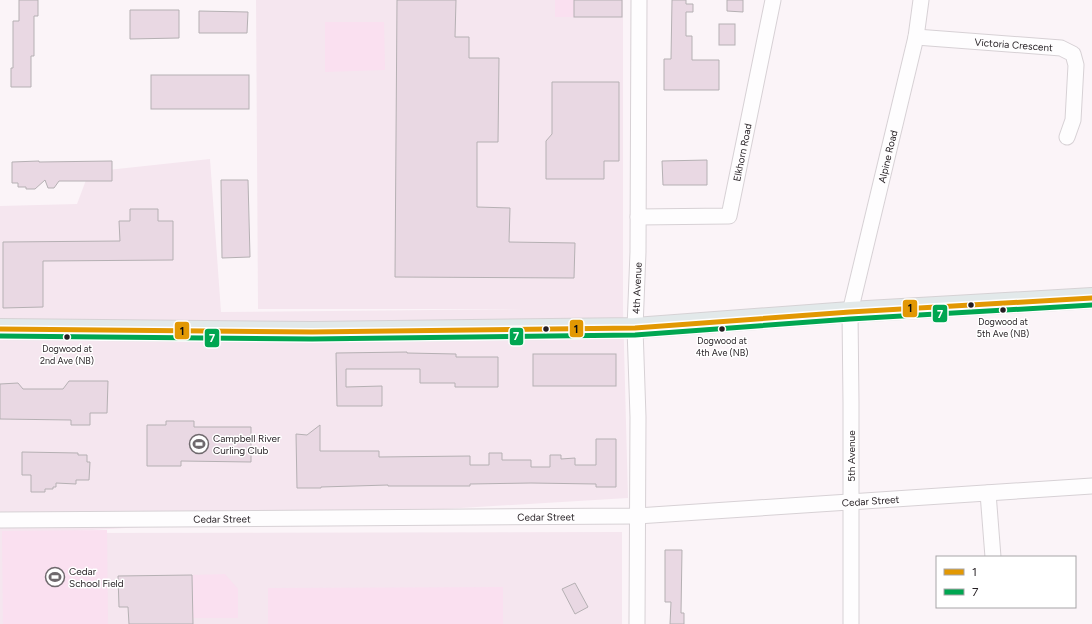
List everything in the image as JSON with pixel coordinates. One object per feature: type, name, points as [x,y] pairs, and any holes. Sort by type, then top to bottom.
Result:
[{"type":"main road","points":[[0,329],[312,332],[635,328],[850,312],[1092,298]]},
{"type":"street","name":"4th Avenue","points":[[637,624],[638,418],[635,328],[638,252],[638,0]]},
{"type":"street","name":"Elkhorn Road","points":[[638,217],[729,216],[773,0]]},
{"type":"street","name":"Alpine Road","points":[[850,312],[916,37],[921,0]]},
{"type":"street","name":"Victoria Crescent","points":[[916,37],[1061,48],[1073,54],[1076,65],[1073,120],[1067,137]]},
{"type":"street","name":"5th Avenue","points":[[850,312],[851,624]]},
{"type":"street","name":"Cedar Street","points":[[0,520],[637,516],[1092,486]]},
{"type":"street","points":[[988,493],[993,556]]},
{"type":"shaded area","points":[[256,0],[623,0],[623,309],[628,498],[42,533],[622,532],[622,624],[0,624],[0,206],[77,204],[89,172],[210,159],[221,312],[524,309],[258,309]]},
{"type":"shaded area","points":[[555,0],[574,0],[574,17],[555,17]]},
{"type":"shaded area","points":[[325,22],[384,22],[385,70],[325,72]]},
{"type":"shaded area","name":"Cedar School Field","points":[[107,530],[108,624],[3,624],[2,531]]},
{"type":"shaded area","points":[[225,574],[238,589],[238,618],[193,618],[192,575]]},
{"type":"shaded area","points":[[503,587],[503,624],[268,624],[268,588]]},
{"type":"building","points":[[19,0],[38,0],[38,16],[34,16],[34,56],[31,56],[31,87],[11,87],[11,68],[13,68],[13,21],[19,21]]},
{"type":"building","points":[[397,0],[456,0],[455,37],[469,37],[469,58],[499,58],[498,142],[477,142],[477,207],[510,208],[509,242],[575,243],[574,278],[395,277]]},
{"type":"building","points":[[574,0],[622,0],[622,17],[574,17]]},
{"type":"building","points":[[672,0],[686,0],[686,4],[693,4],[693,12],[686,12],[686,36],[692,36],[692,60],[719,60],[719,90],[664,90],[664,59],[671,59]]},
{"type":"building","points":[[727,0],[743,0],[743,12],[727,11]]},
{"type":"building","points":[[130,10],[179,10],[179,38],[130,39]]},
{"type":"building","points":[[199,11],[248,12],[247,33],[199,33]]},
{"type":"building","points":[[719,24],[735,24],[735,45],[719,45]]},
{"type":"building","points":[[151,75],[249,75],[249,109],[151,109]]},
{"type":"building","points":[[552,82],[619,82],[619,161],[604,161],[604,179],[546,179],[546,141],[552,134]]},
{"type":"building","points":[[707,160],[707,185],[663,185],[662,161]]},
{"type":"building","points":[[112,161],[112,181],[59,181],[54,188],[48,188],[45,180],[35,189],[18,187],[18,183],[12,183],[12,162]]},
{"type":"building","points":[[221,180],[248,180],[250,257],[222,258]]},
{"type":"building","points":[[130,209],[158,209],[158,221],[173,221],[173,260],[43,261],[43,307],[3,308],[3,242],[120,241],[119,221],[130,221]]},
{"type":"building","points":[[407,352],[456,354],[456,357],[498,357],[498,387],[455,387],[455,383],[420,383],[420,369],[346,369],[346,387],[382,386],[382,406],[337,406],[336,353]]},
{"type":"building","points":[[533,354],[616,354],[616,386],[533,386]]},
{"type":"building","points":[[69,381],[108,381],[107,413],[90,413],[90,425],[71,425],[71,420],[0,419],[0,384],[18,383],[23,389],[63,389]]},
{"type":"building","name":"Campbell River Curling Club","points":[[166,421],[194,421],[194,427],[251,427],[251,462],[181,461],[181,466],[147,466],[147,425],[166,425]]},
{"type":"building","points":[[320,425],[320,451],[379,451],[379,457],[470,456],[470,465],[489,465],[489,453],[502,453],[502,460],[531,460],[531,467],[550,467],[550,455],[561,455],[561,459],[575,458],[575,465],[596,465],[596,439],[616,439],[616,487],[596,487],[596,484],[531,483],[470,484],[470,486],[388,485],[297,488],[296,434],[307,435]]},
{"type":"building","points":[[22,452],[78,453],[78,455],[87,455],[87,462],[90,462],[89,480],[76,480],[76,484],[56,483],[56,487],[53,487],[53,489],[45,489],[45,492],[31,492],[31,475],[22,475]]},
{"type":"building","points":[[665,550],[682,550],[681,613],[684,613],[684,624],[670,624],[671,602],[665,602]]},
{"type":"building","points":[[192,575],[193,624],[129,624],[128,607],[119,607],[118,576]]},
{"type":"building","points":[[575,583],[588,607],[575,614],[562,589]]},
{"type":"transit line","name":"1","points":[[0,329],[312,332],[635,328],[850,312],[1092,298]]},
{"type":"transit line","name":"7","points":[[0,336],[312,339],[635,335],[850,319],[1092,305]]},
{"type":"place","name":"Dogwood at 5th Ave (NB)","points":[[1003,310]]},
{"type":"place","name":"Dogwood at 4th Ave (NB)","points":[[722,329]]},
{"type":"place","name":"Dogwood at 2nd Ave (NB)","points":[[67,337]]},
{"type":"place","name":"Campbell River Curling Club","points":[[199,444]]},
{"type":"place","name":"Cedar School Field","points":[[55,577]]}]
